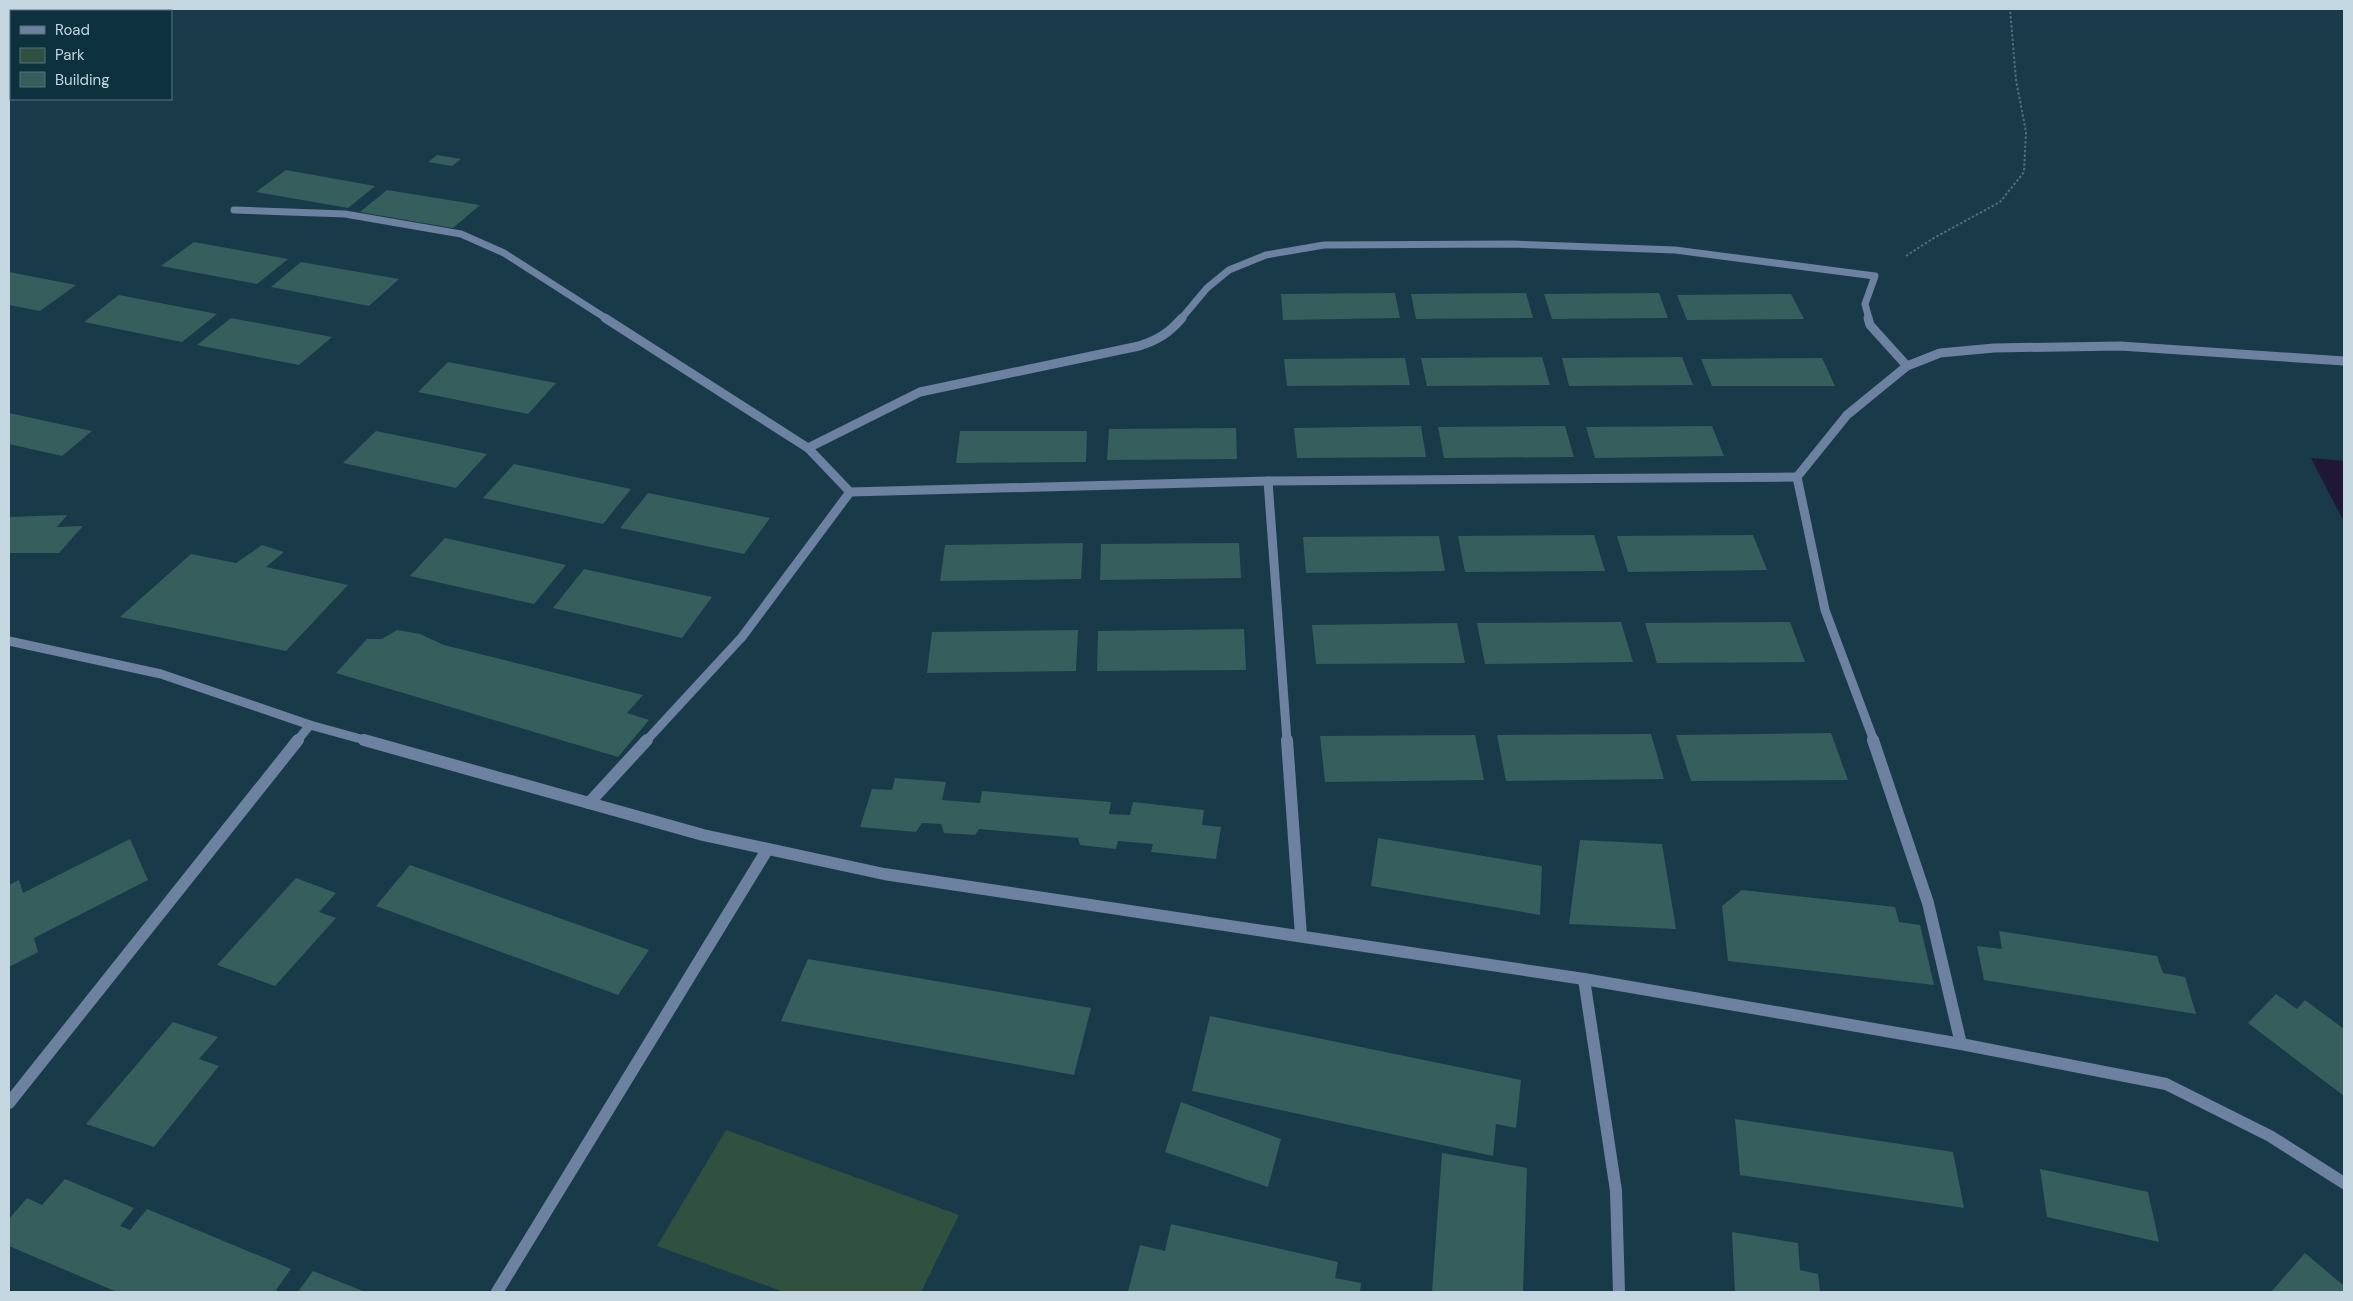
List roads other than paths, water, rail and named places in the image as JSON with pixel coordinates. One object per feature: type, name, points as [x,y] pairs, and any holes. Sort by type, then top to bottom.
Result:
[{"type":"street","points":[[234,210],[345,214],[461,234],[504,253],[808,448],[850,492],[1268,481],[1797,477]]},
{"type":"street","points":[[808,448],[920,392],[1139,346],[1158,340],[1171,331],[1207,288],[1229,270],[1266,255],[1324,245],[1511,244],[1675,250],[1875,276],[1865,304],[1870,325],[1907,366]]},
{"type":"street","points":[[1797,477],[1847,416],[1907,366],[1940,353],[1994,348],[2110,346],[2344,361]]},
{"type":"street","points":[[1797,477],[1825,610],[1880,758],[1928,903],[1961,1044]]},
{"type":"street","points":[[1268,481],[1302,936]]},
{"type":"street","points":[[589,803],[742,637],[850,492]]},
{"type":"street","points":[[9,641],[160,674],[310,724],[703,835],[767,850],[884,874],[1584,979],[1961,1044],[2166,1084],[2270,1136],[2344,1183]]},
{"type":"street","points":[[9,1104],[310,724]]},
{"type":"street","points":[[497,1292],[767,850]]},
{"type":"street","points":[[1584,979],[1616,1191],[1619,1292]]}]
